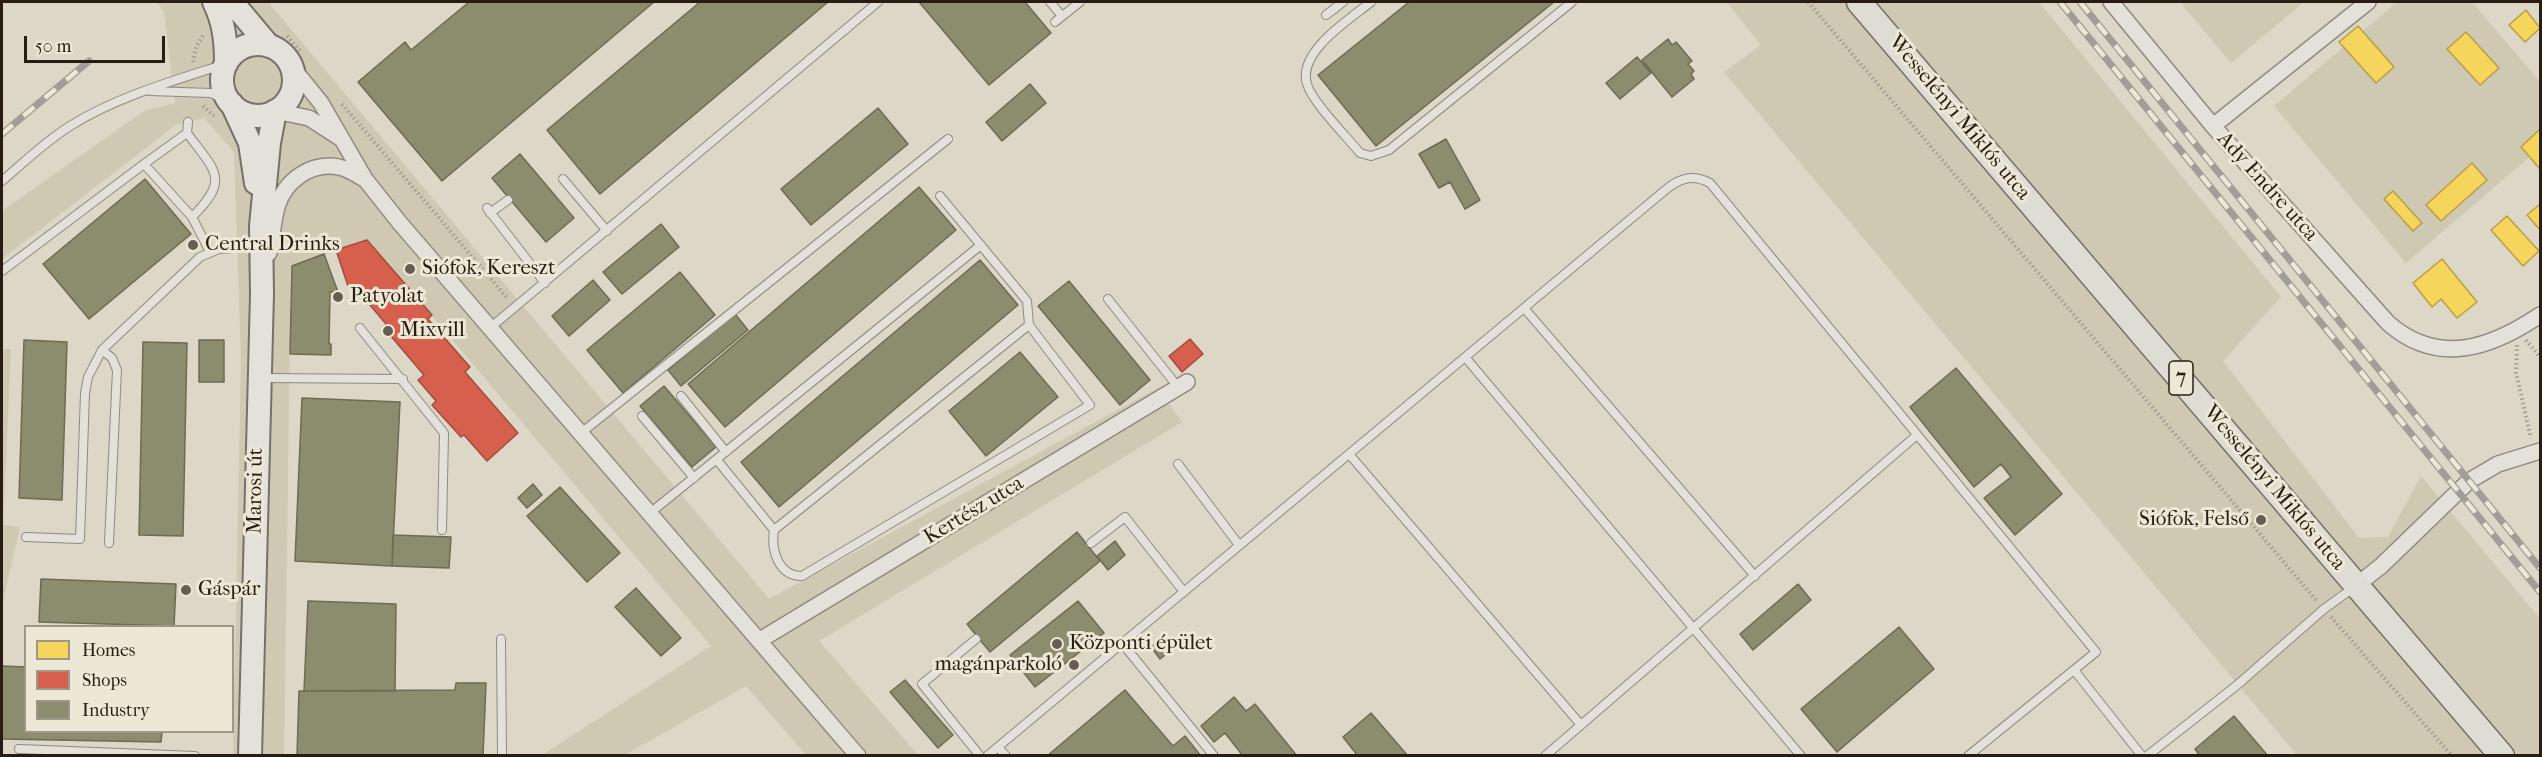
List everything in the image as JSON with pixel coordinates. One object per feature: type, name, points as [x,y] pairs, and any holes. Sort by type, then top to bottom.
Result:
[{"type":"main road","name":"Wesselényi Miklós utca","points":[[1859,2],[2502,756]]},
{"type":"street","points":[[214,2],[220,13],[225,36],[226,64],[222,81],[224,92],[231,103],[242,112],[263,115],[275,111],[284,104],[291,93],[297,61]]},
{"type":"street","points":[[232,2],[275,37],[282,53],[297,61],[364,179],[858,756]]},
{"type":"street","name":"Ady Endre utca","points":[[2111,2],[2213,126],[2388,323],[2414,342],[2442,349],[2480,345],[2518,330]]},
{"type":"street","points":[[2213,126],[2368,2]]},
{"type":"street","points":[[226,64],[235,52],[275,37]]},
{"type":"street","name":"Marosi út","points":[[231,103],[250,143],[254,158],[261,236]]},
{"type":"street","points":[[275,111],[309,118],[342,140]]},
{"type":"street","name":"Marosi út","points":[[250,756],[262,294],[261,236],[269,143],[275,111]]},
{"type":"street","points":[[262,294],[278,206],[291,182],[300,174],[320,167],[339,167],[364,179]]},
{"type":"street","points":[[2518,330],[2541,315]]},
{"type":"street","name":"Kertész utca","points":[[760,640],[1183,384]]},
{"type":"street","points":[[2357,585],[2381,566],[2469,481],[2498,464],[2539,456]]},
{"type":"lane","points":[[490,328],[878,2]]},
{"type":"lane","points":[[1050,2],[1059,19],[1080,2]]},
{"type":"lane","points":[[1326,15],[1343,2]]},
{"type":"lane","points":[[1371,2],[1321,43],[1308,61],[1305,76],[1310,92],[1360,153],[1371,156],[1389,150],[1572,2]]},
{"type":"lane","points":[[2,181],[69,126],[116,102],[149,91],[168,81],[226,64]]},
{"type":"lane","points":[[149,91],[211,93],[231,103]]},
{"type":"lane","points":[[188,122],[188,133],[213,168],[215,177],[210,199],[192,217]]},
{"type":"lane","points":[[2,271],[188,133]]},
{"type":"lane","points":[[581,433],[948,139]]},
{"type":"lane","points":[[144,164],[192,217],[210,252]]},
{"type":"lane","points":[[987,756],[1680,179],[1700,178],[1710,183],[2096,652],[1968,756]]},
{"type":"lane","points":[[563,179],[607,231]]},
{"type":"lane","points":[[940,196],[1027,301],[1029,325],[1090,405],[802,576],[788,573],[781,566],[772,543],[774,530],[1029,325]]},
{"type":"lane","points":[[507,200],[489,210],[545,283]]},
{"type":"lane","points":[[26,537],[80,539],[85,393],[88,377],[102,350],[200,257],[210,252],[235,247],[261,236]]},
{"type":"lane","points":[[650,513],[981,245]]},
{"type":"lane","points":[[1108,299],[1183,384]]},
{"type":"lane","points":[[1524,308],[1755,576]]},
{"type":"lane","points":[[360,328],[444,433],[442,530]]},
{"type":"lane","points":[[102,350],[112,358],[117,370],[109,543]]},
{"type":"lane","points":[[1465,357],[1801,756]]},
{"type":"lane","points":[[259,378],[403,380]]},
{"type":"lane","points":[[681,396],[726,452]]},
{"type":"lane","points":[[642,416],[694,478]]},
{"type":"lane","points":[[1545,756],[1917,435]]},
{"type":"lane","points":[[1349,454],[1581,725]]},
{"type":"lane","points":[[717,460],[774,530]]},
{"type":"lane","points":[[1178,464],[1239,545]]},
{"type":"lane","points":[[1091,543],[1125,517],[1184,591]]},
{"type":"lane","points":[[2147,756],[2236,686],[2324,609],[2357,585]]},
{"type":"lane","points":[[501,639],[502,756]]},
{"type":"lane","points":[[976,639],[922,684],[980,756]]},
{"type":"lane","points":[[1122,643],[1214,756]]},
{"type":"lane","points":[[2074,670],[2142,756]]},
{"type":"lane","points":[[998,747],[1006,756]]},
{"type":"lane","points":[[19,749],[195,756]]},
{"type":"path","points":[[1808,2],[2324,609],[2452,756]]},
{"type":"path","points":[[275,37],[297,61]]},
{"type":"path","points":[[340,101],[515,308]]},
{"type":"path","points":[[2518,330],[2516,373],[2539,456]]},
{"type":"shaded area","points":[[156,2],[268,2],[769,599],[1158,388],[1182,422],[819,641],[918,755],[806,755],[746,686],[625,755],[542,755],[711,646],[368,240],[291,266],[284,755],[233,755],[241,359],[234,152],[204,118],[177,124],[2,259],[2,211],[144,111],[175,103],[164,11]]},
{"type":"shaded area","points":[[1727,2],[2039,2],[2281,297],[2223,361],[2359,538],[2388,537],[2421,476],[2540,619],[2540,755],[2297,755],[1724,72],[1761,45]]},
{"type":"shaded area","points":[[2180,2],[2304,2],[2231,63]]},
{"type":"shaded area","points":[[2397,2],[2472,2],[2540,82],[2540,148],[2406,263],[2274,106]]},
{"type":"shaded area","points":[[2,349],[11,349],[3,525],[20,527],[2,605]]},
{"type":"building: Homes","points":[[2526,10],[2540,28],[2525,42],[2509,25]]},
{"type":"building: Homes","points":[[2358,26],[2394,67],[2376,83],[2339,42]]},
{"type":"building: Homes","points":[[2466,32],[2499,68],[2480,85],[2447,49]]},
{"type":"building: Homes","points":[[2539,130],[2540,132],[2540,169],[2521,147]]},
{"type":"building: Homes","points":[[2472,163],[2487,180],[2441,221],[2426,205]]},
{"type":"building: Homes","points":[[2393,191],[2422,223],[2413,231],[2384,199]]},
{"type":"building: Homes","points":[[2540,204],[2540,230],[2527,215]]},
{"type":"building: Homes","points":[[2507,216],[2539,251],[2523,266],[2491,230]]},
{"type":"building: Homes","points":[[2442,259],[2477,302],[2457,318],[2441,299],[2432,307],[2413,283]]},
{"type":"building: Shops","points":[[367,240],[432,315],[428,319],[470,367],[465,372],[518,433],[487,461],[464,435],[461,437],[432,405],[436,401],[418,380],[424,375],[384,328],[386,324],[353,285],[348,286],[336,250]]},
{"type":"building: Shops","points":[[1190,339],[1203,354],[1182,372],[1169,356]]},
{"type":"building: Industry","points":[[469,2],[654,2],[442,181],[358,82],[405,42],[411,50]]},
{"type":"building: Industry","points":[[700,2],[828,2],[600,194],[547,130]]},
{"type":"building: Industry","points":[[919,2],[1025,2],[1051,33],[989,85]]},
{"type":"building: Industry","points":[[1409,2],[1554,2],[1376,146],[1318,75]]},
{"type":"building: Industry","points":[[1668,39],[1672,45],[1676,42],[1692,61],[1688,64],[1694,71],[1691,74],[1694,79],[1672,97],[1642,60]]},
{"type":"building: Industry","points":[[1637,57],[1651,73],[1620,99],[1606,83]]},
{"type":"building: Industry","points":[[1030,84],[1046,103],[1002,141],[986,122]]},
{"type":"building: Industry","points":[[878,108],[908,144],[811,225],[781,189]]},
{"type":"building: Industry","points":[[1446,139],[1480,200],[1465,209],[1450,182],[1439,188],[1419,154]]},
{"type":"building: Industry","points":[[520,154],[574,218],[546,242],[492,178]]},
{"type":"building: Industry","points":[[145,179],[191,234],[89,319],[43,264]]},
{"type":"building: Industry","points":[[919,187],[956,230],[725,427],[688,384]]},
{"type":"building: Industry","points":[[661,224],[679,247],[622,294],[603,272]]},
{"type":"building: Industry","points":[[324,254],[338,292],[330,292],[329,344],[331,344],[331,355],[290,354],[292,266]]},
{"type":"building: Industry","points":[[980,260],[1018,305],[779,507],[741,462]]},
{"type":"building: Industry","points":[[680,272],[715,315],[623,393],[587,350]]},
{"type":"building: Industry","points":[[593,280],[610,300],[569,336],[552,316]]},
{"type":"building: Industry","points":[[1069,281],[1150,380],[1120,405],[1038,306]]},
{"type":"building: Industry","points":[[735,314],[748,330],[681,386],[668,370]]},
{"type":"building: Industry","points":[[24,340],[67,342],[62,500],[19,498]]},
{"type":"building: Industry","points":[[199,340],[224,340],[224,382],[199,382]]},
{"type":"building: Industry","points":[[143,342],[187,343],[183,536],[139,535]]},
{"type":"building: Industry","points":[[1020,352],[1058,397],[986,456],[949,411]]},
{"type":"building: Industry","points":[[1956,368],[2062,494],[2015,535],[1984,498],[2011,477],[2001,464],[1974,487],[1910,407]]},
{"type":"building: Industry","points":[[664,386],[716,447],[692,467],[640,406]]},
{"type":"building: Industry","points":[[302,398],[400,402],[392,566],[295,561]]},
{"type":"building: Industry","points":[[533,484],[542,495],[527,508],[518,498]]},
{"type":"building: Industry","points":[[560,487],[620,553],[587,582],[527,516]]},
{"type":"building: Industry","points":[[1077,532],[1100,561],[990,652],[967,624]]},
{"type":"building: Industry","points":[[393,535],[451,537],[449,568],[392,566]]},
{"type":"building: Industry","points":[[1115,541],[1125,555],[1108,570],[1097,556]]},
{"type":"building: Industry","points":[[41,579],[176,584],[174,625],[39,622]]},
{"type":"building: Industry","points":[[1798,584],[1811,600],[1753,650],[1740,634]]},
{"type":"building: Industry","points":[[636,588],[681,638],[661,656],[615,607]]},
{"type":"building: Industry","points":[[308,601],[396,604],[395,691],[304,691]]},
{"type":"building: Industry","name":"Központi épület","points":[[1078,601],[1104,633],[1035,687],[1010,655]]},
{"type":"building: Industry","points":[[1899,627],[1934,669],[1837,752],[1801,709]]},
{"type":"building: Industry","points":[[1160,640],[1169,652],[1160,659],[1151,647]]},
{"type":"building: Industry","points":[[2,666],[24,667],[24,733],[162,733],[161,742],[2,739]]},
{"type":"building: Industry","points":[[905,680],[953,735],[938,748],[890,692]]},
{"type":"building: Industry","points":[[456,683],[486,683],[483,756],[297,756],[299,691],[455,690]]},
{"type":"building: Industry","points":[[1125,690],[1173,746],[1185,736],[1201,756],[1047,756]]},
{"type":"building: Industry","points":[[1234,697],[1246,711],[1255,704],[1297,756],[1243,756],[1225,733],[1214,742],[1201,726]]},
{"type":"building: Industry","points":[[1371,713],[1408,756],[1358,756],[1343,737]]},
{"type":"building: Industry","points":[[2234,716],[2268,756],[2200,756],[2195,749]]},
{"type":"railway","points":[[2060,2],[2540,592]]},
{"type":"railway","points":[[2080,2],[2540,568]]},
{"type":"railway","points":[[2,134],[89,61]]},
{"type":"place","name":"Central Drinks","points":[[193,245]]},
{"type":"place","name":"Siófok, Kereszt","points":[[410,269]]},
{"type":"place","name":"Patyolat","points":[[338,297]]},
{"type":"place","name":"Mixvill","points":[[388,331]]},
{"type":"place","name":"Siófok, Felső","points":[[2261,520]]},
{"type":"place","name":"Gáspár","points":[[186,590]]},
{"type":"place","name":"Központi épület","points":[[1057,644]]},
{"type":"place","name":"magánparkoló","points":[[1074,665]]}]
